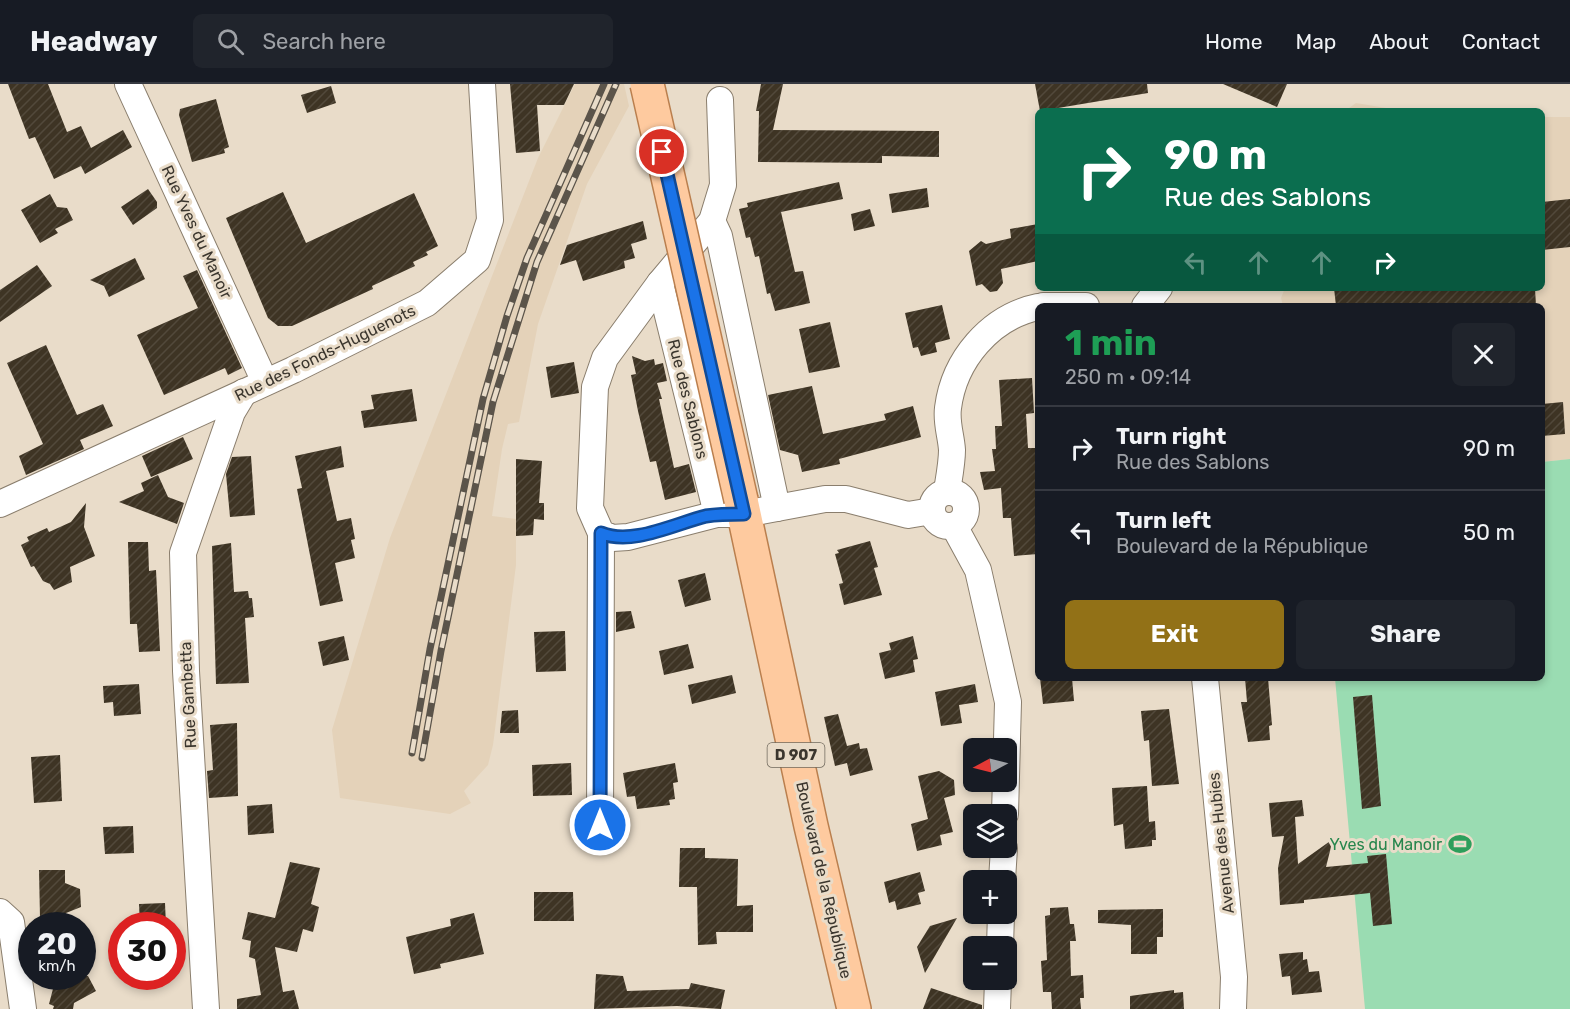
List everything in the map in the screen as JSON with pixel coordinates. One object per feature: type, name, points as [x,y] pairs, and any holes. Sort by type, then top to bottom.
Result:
[{"type":"main road","name":"Boulevard de la République","points":[[647,84],[734,510],[854,1009]]},
{"type":"street","name":"Rue Yves du Manoir","points":[[128,84],[254,387]]},
{"type":"street","name":"Rue des Fonds-Huguenots","points":[[0,504],[254,387],[427,303],[477,260],[490,220],[482,84]]},
{"type":"street","points":[[600,825],[601,533],[590,508],[595,387],[605,358],[660,283],[712,221],[723,185],[720,100]]},
{"type":"street","points":[[712,221],[719,236],[777,508]]},
{"type":"street","name":"Rue des Sablons","points":[[660,283],[734,510]]},
{"type":"street","points":[[1147,303],[1157,291]]},
{"type":"street","points":[[1005,804],[1008,702],[978,570],[954,526],[939,524],[939,501],[952,451],[948,408],[953,386],[963,361],[993,328],[1012,316],[1035,308]]},
{"type":"street","name":"Rue Gambetta","points":[[206,1009],[186,671],[183,553],[232,412],[254,387]]},
{"type":"street","points":[[601,533],[612,538],[628,537],[734,510],[777,508],[825,499],[846,499],[908,514],[939,501]]},
{"type":"street","name":"Avenue des Hubies","points":[[1205,681],[1234,977],[1233,1009]]},
{"type":"street","points":[[0,912],[11,922],[23,1009]]},
{"type":"street","points":[[997,1009],[998,990]]},
{"type":"shaded area","points":[[575,84],[624,84],[629,106],[587,184],[538,324],[519,422],[508,424],[502,449],[492,516],[516,519],[516,565],[493,745],[488,765],[464,791],[471,803],[450,814],[340,798],[332,730],[390,538],[538,158]]},
{"type":"shaded area","points":[[1356,103],[1386,108],[1349,108]]},
{"type":"shaded area","points":[[1545,117],[1570,117],[1570,459],[1545,462],[1545,303],[1282,303],[1281,298],[1284,291],[1545,291]]},
{"type":"green space","name":"Yves du Manoir","points":[[1570,459],[1570,1009],[1365,1009],[1335,681],[1545,681],[1545,462]]},
{"type":"building","points":[[8,84],[48,84],[67,132],[81,126],[91,148],[123,130],[132,147],[85,174],[81,166],[54,179],[35,137],[29,139]]},
{"type":"building","points":[[510,84],[574,84],[564,105],[537,105],[540,151],[516,153]]},
{"type":"building","points":[[761,84],[783,84],[773,130],[939,131],[939,157],[882,156],[882,163],[758,162],[759,111],[756,111]]},
{"type":"building","points":[[1035,84],[1147,84],[1148,93],[1058,108],[1039,108]]},
{"type":"building","points":[[1223,84],[1287,84],[1277,107]]},
{"type":"building","points":[[331,86],[336,103],[307,113],[301,95]]},
{"type":"building","points":[[216,99],[229,147],[224,149],[225,153],[192,162],[179,115],[180,109]]},
{"type":"building","points":[[839,182],[843,199],[781,212],[795,272],[803,271],[810,303],[775,311],[770,293],[767,294],[759,256],[755,257],[750,237],[746,238],[739,209],[748,207],[747,203]]},
{"type":"building","points":[[927,188],[929,207],[892,213],[889,194]]},
{"type":"building","points":[[148,189],[157,202],[157,208],[133,225],[121,207]]},
{"type":"building","points":[[283,192],[306,243],[414,193],[438,246],[426,252],[428,255],[413,262],[415,266],[372,286],[373,289],[292,326],[278,326],[268,318],[226,218]]},
{"type":"building","points":[[50,194],[57,207],[67,208],[73,220],[55,229],[58,233],[40,243],[21,210]]},
{"type":"building","points":[[1570,199],[1570,247],[1545,250],[1545,202]]},
{"type":"building","points":[[870,209],[875,226],[854,231],[851,214]]},
{"type":"building","points":[[643,221],[647,239],[631,244],[635,258],[624,261],[625,268],[583,281],[576,260],[560,265],[567,245]]},
{"type":"building","points":[[1035,225],[1035,262],[1001,269],[1003,283],[997,291],[990,292],[982,284],[976,286],[969,251],[981,241],[986,244],[1011,238],[1010,229]]},
{"type":"building","points":[[135,258],[145,279],[109,297],[104,286],[90,280]]},
{"type":"building","points":[[37,265],[52,286],[0,322],[0,290]]},
{"type":"building","points":[[197,270],[242,368],[228,375],[225,368],[164,395],[137,335],[198,308],[183,276]]},
{"type":"building","points":[[1334,291],[1535,291],[1536,303],[1336,303]]},
{"type":"building","points":[[942,305],[950,339],[935,343],[937,352],[921,356],[918,347],[913,348],[905,313]]},
{"type":"building","points":[[830,322],[840,367],[809,373],[799,329]]},
{"type":"building","points":[[46,345],[77,415],[103,404],[113,426],[80,440],[84,449],[26,475],[19,456],[43,444],[7,363]]},
{"type":"building","points":[[632,356],[645,361],[654,359],[655,365],[663,363],[667,381],[657,383],[674,468],[689,464],[696,492],[665,500],[656,461],[650,462],[638,411],[631,375],[636,374]]},
{"type":"building","points":[[574,362],[579,393],[551,398],[546,367]]},
{"type":"building","points":[[1032,378],[1034,413],[1026,414],[1028,448],[1035,448],[1035,554],[1014,556],[1011,518],[1003,518],[1001,488],[984,490],[980,472],[995,471],[992,449],[996,449],[995,426],[1002,426],[999,380]]},
{"type":"building","points":[[812,386],[823,434],[886,420],[884,414],[913,406],[921,437],[839,459],[840,464],[802,472],[798,455],[780,450],[768,395]]},
{"type":"building","points":[[412,389],[417,421],[364,428],[361,411],[374,409],[371,395]]},
{"type":"building","points":[[1563,402],[1565,434],[1545,436],[1545,404]]},
{"type":"building","points":[[183,437],[193,459],[151,477],[142,456]]},
{"type":"building","points":[[341,446],[344,467],[326,471],[337,521],[351,518],[355,539],[351,540],[355,558],[335,563],[343,601],[320,606],[297,489],[302,488],[295,456]]},
{"type":"building","points":[[251,456],[255,515],[230,517],[226,474],[232,457]]},
{"type":"building","points":[[516,459],[542,461],[539,503],[544,503],[544,520],[534,519],[533,535],[516,536]]},
{"type":"building","points":[[158,475],[168,497],[184,503],[177,524],[119,502],[144,491],[141,483]]},
{"type":"building","points":[[86,503],[84,527],[95,556],[70,567],[72,582],[54,590],[50,584],[43,581],[34,566],[31,567],[21,545],[29,541],[27,537],[47,528],[49,532],[71,522]]},
{"type":"building","points":[[870,541],[878,567],[874,568],[882,595],[844,605],[839,584],[843,583],[835,554],[839,553],[837,550]]},
{"type":"building","points":[[128,542],[148,542],[149,571],[156,570],[160,651],[139,652],[137,624],[130,624]]},
{"type":"building","points":[[231,543],[234,592],[248,591],[249,598],[252,598],[254,617],[245,618],[249,683],[216,684],[212,546]]},
{"type":"building","points":[[705,573],[711,600],[685,607],[678,580]]},
{"type":"building","points":[[631,611],[635,628],[616,632],[616,612]]},
{"type":"building","points":[[565,631],[566,671],[536,672],[534,632]]},
{"type":"building","points":[[344,636],[349,660],[323,666],[318,642]]},
{"type":"building","points":[[913,636],[918,659],[913,660],[915,672],[885,679],[879,653],[891,650],[889,643]]},
{"type":"building","points":[[688,644],[694,668],[664,675],[659,651]]},
{"type":"building","points":[[732,675],[736,693],[692,704],[688,685]]},
{"type":"building","points":[[1040,681],[1072,681],[1074,701],[1043,704]]},
{"type":"building","points":[[1245,681],[1268,681],[1272,725],[1269,726],[1270,740],[1248,742],[1241,702],[1247,702]]},
{"type":"building","points":[[139,684],[141,714],[114,716],[113,702],[104,703],[103,686]]},
{"type":"building","points":[[975,684],[978,702],[959,705],[962,723],[941,726],[935,692]]},
{"type":"building","points":[[1372,695],[1381,806],[1362,809],[1353,697]]},
{"type":"building","points":[[1169,709],[1179,784],[1152,786],[1149,740],[1144,741],[1141,711]]},
{"type":"building","points":[[518,710],[519,733],[500,733],[502,711]]},
{"type":"building","points":[[838,714],[847,746],[859,743],[860,749],[867,748],[873,770],[850,776],[847,763],[835,766],[824,717]]},
{"type":"building","points":[[237,723],[238,796],[209,798],[207,771],[213,770],[210,725]]},
{"type":"building","points":[[60,755],[62,801],[34,803],[31,757]]},
{"type":"building","points":[[571,763],[572,795],[533,796],[532,765]]},
{"type":"building","points":[[675,763],[678,782],[673,783],[675,799],[669,800],[670,805],[637,809],[635,796],[627,797],[623,773]]},
{"type":"building","points":[[939,771],[954,780],[955,795],[944,798],[953,832],[940,835],[942,845],[917,851],[911,824],[928,819],[918,776]]},
{"type":"building","points":[[1147,786],[1149,822],[1155,821],[1156,840],[1152,840],[1152,846],[1125,849],[1123,824],[1114,826],[1112,788]]},
{"type":"building","points":[[1302,800],[1304,816],[1295,817],[1298,864],[1333,839],[1326,867],[1368,863],[1367,856],[1386,854],[1392,924],[1373,926],[1370,893],[1280,905],[1278,868],[1284,836],[1272,837],[1269,803]]},
{"type":"building","points":[[272,804],[274,833],[248,835],[247,806]]},
{"type":"building","points":[[133,826],[134,853],[105,854],[103,827]]},
{"type":"building","points":[[680,848],[705,848],[705,858],[738,859],[737,906],[753,905],[753,932],[716,932],[717,944],[698,945],[697,887],[679,887]]},
{"type":"building","points":[[290,862],[320,868],[311,904],[319,907],[313,932],[303,929],[297,952],[275,947],[283,992],[294,990],[299,1009],[237,1009],[237,999],[261,995],[255,959],[249,957],[251,941],[242,939],[248,912],[275,918]]},
{"type":"building","points":[[39,870],[65,870],[65,883],[80,889],[81,907],[68,912],[40,912]]},
{"type":"building","points":[[920,872],[925,891],[918,893],[921,904],[897,910],[895,901],[889,903],[884,882]]},
{"type":"building","points":[[534,892],[573,892],[574,921],[534,921]]},
{"type":"building","points":[[165,903],[165,912],[139,912],[139,904]]},
{"type":"building","points":[[1068,907],[1070,924],[1074,924],[1076,941],[1070,941],[1071,976],[1083,975],[1084,998],[1080,998],[1081,1009],[1052,1009],[1051,992],[1043,992],[1041,961],[1047,960],[1045,916],[1050,915],[1050,908]]},
{"type":"building","points":[[1163,909],[1163,937],[1157,937],[1157,954],[1131,954],[1131,925],[1098,923],[1098,910]]},
{"type":"building","points":[[474,913],[484,954],[440,964],[441,968],[414,974],[406,937],[451,926],[450,919]]},
{"type":"building","points":[[957,918],[925,973],[917,947],[930,926]]},
{"type":"building","points":[[1303,952],[1303,960],[1307,959],[1309,972],[1319,971],[1322,992],[1292,995],[1290,976],[1282,977],[1279,954]]},
{"type":"building","points":[[596,974],[623,976],[627,991],[689,989],[691,983],[725,990],[721,1009],[677,1006],[594,1009]]},
{"type":"building","points":[[931,988],[982,1005],[982,1009],[923,1009]]},
{"type":"building","points":[[53,990],[96,991],[74,1003],[73,1009],[53,1009],[54,1006],[49,1004]]},
{"type":"building","points":[[1174,990],[1174,993],[1183,992],[1184,1009],[1130,1009],[1130,996]]},
{"type":"railway","points":[[412,753],[430,649],[483,399],[507,316],[527,258],[604,84]]},
{"type":"railway","points":[[422,758],[441,651],[493,402],[537,262],[616,84]]},
{"type":"place","name":"Yves du Manoir","points":[[1460,844]]},
{"type":"route","points":[[600,825],[601,533],[612,538],[628,537],[717,514],[744,514],[662,152]]}]
